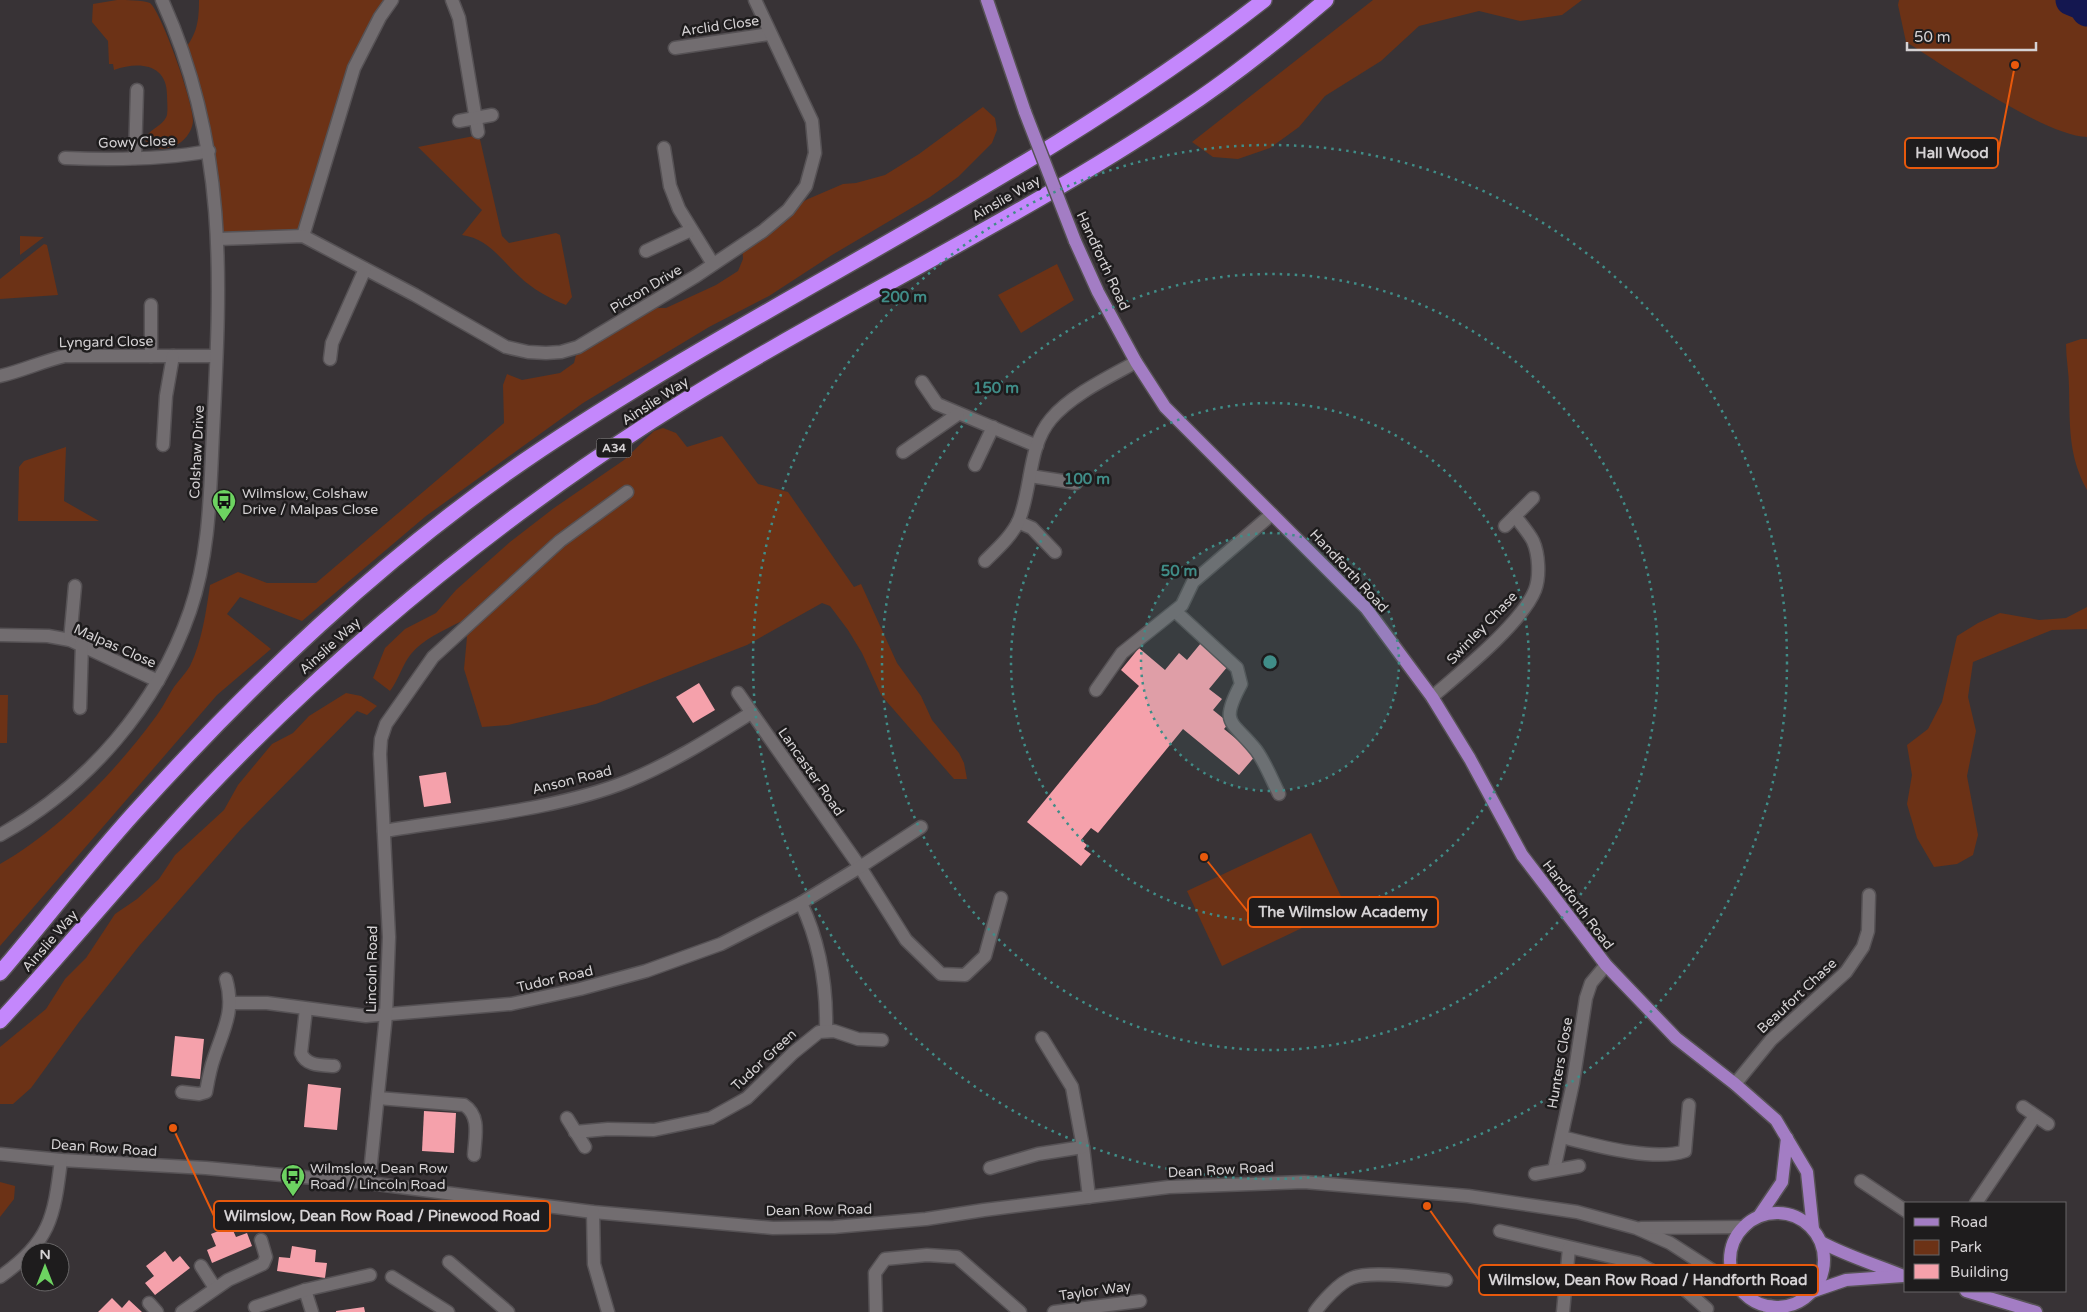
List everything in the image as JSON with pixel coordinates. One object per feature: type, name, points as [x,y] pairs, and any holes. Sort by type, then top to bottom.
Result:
[{"type":"highway","name":"Ainslie Way","points":[[0,973],[132,815],[232,708],[373,579],[442,522],[521,464],[631,391],[1066,138],[1211,41],[1264,0]]},
{"type":"highway","name":"Ainslie Way","points":[[0,1021],[161,838],[264,730],[404,602],[475,544],[652,422],[781,342],[1050,192],[1179,112],[1326,0]]},
{"type":"main road","name":"Handforth Road","points":[[987,0],[1025,112],[1075,241],[1098,292],[1136,362],[1165,407],[1366,608],[1432,697],[1470,759],[1522,855],[1606,965],[1676,1038],[1736,1084],[1776,1120],[1807,1172],[1813,1229]]},
{"type":"main road","points":[[1787,1138],[1782,1182],[1759,1216],[1744,1227],[1736,1238],[1730,1253],[1734,1278],[1740,1288],[1749,1297],[1770,1309],[1800,1300],[1811,1292],[1846,1280],[1904,1276]]},
{"type":"main road","points":[[1759,1216],[1770,1213],[1791,1214],[1801,1219],[1813,1229],[1821,1242],[1824,1268],[1811,1292]]},
{"type":"main road","points":[[1821,1242],[1843,1254],[1870,1262],[1904,1276]]},
{"type":"main road","points":[[1969,1292],[2036,1312]]},
{"type":"street","name":"Colshaw Drive","points":[[0,835],[34,815],[92,766],[115,743],[158,681],[190,610],[203,561],[207,531],[216,356],[218,239],[216,205],[209,151],[195,86],[162,0]]},
{"type":"street","points":[[303,236],[354,68],[380,17],[392,0]]},
{"type":"street","points":[[452,0],[459,18],[478,132]]},
{"type":"street","name":"Picton Drive","points":[[218,239],[303,236],[415,295],[506,347],[528,352],[546,353],[561,352],[578,347],[763,231],[800,197],[812,172],[815,139],[812,121],[755,0]]},
{"type":"street","name":"Arclid Close","points":[[681,47],[770,34]]},
{"type":"street","points":[[135,158],[137,90]]},
{"type":"street","points":[[459,120],[492,115]]},
{"type":"street","points":[[664,148],[674,196],[691,230],[713,264]]},
{"type":"street","name":"Gowy Close","points":[[70,158],[177,156],[209,151]]},
{"type":"street","points":[[646,251],[691,230]]},
{"type":"street","points":[[330,359],[332,343],[366,269]]},
{"type":"street","points":[[151,305],[151,356]]},
{"type":"street","name":"Lyngard Close","points":[[0,376],[13,373],[42,361],[65,356],[216,356]]},
{"type":"street","points":[[163,444],[166,396],[173,356]]},
{"type":"street","points":[[986,561],[1007,539],[1018,522],[1037,446],[1050,420],[1064,407],[1136,362]]},
{"type":"street","points":[[922,382],[936,404],[1037,446]]},
{"type":"street","points":[[903,452],[958,414]]},
{"type":"street","points":[[975,465],[993,427]]},
{"type":"street","points":[[1030,476],[1076,483]]},
{"type":"street","name":"Lincoln Road","points":[[369,1183],[386,1015],[389,937],[380,754],[381,739],[386,724],[433,658],[560,541],[627,492]]},
{"type":"street","points":[[1505,526],[1533,498]]},
{"type":"street","points":[[1096,690],[1122,653],[1182,605],[1194,582],[1272,514]]},
{"type":"street","name":"Swinley Chase","points":[[1432,697],[1472,663],[1525,608],[1536,589],[1538,564],[1533,542],[1515,516]]},
{"type":"street","points":[[1018,522],[1032,528],[1055,552]]},
{"type":"street","points":[[75,586],[80,708]]},
{"type":"street","points":[[1174,610],[1237,668],[1241,684],[1229,706],[1230,718],[1237,732],[1256,750],[1279,794]]},
{"type":"street","name":"Malpas Close","points":[[0,635],[48,636],[76,642],[158,681]]},
{"type":"street","name":"Lancaster Road","points":[[738,693],[860,868]]},
{"type":"street","name":"Anson Road","points":[[384,831],[556,802],[627,781],[681,756],[751,713]]},
{"type":"street","name":"Tudor Road","points":[[231,1003],[267,1003],[349,1015],[386,1015],[511,1004],[580,989],[646,971],[721,944],[801,903],[860,868],[921,827]]},
{"type":"street","points":[[860,868],[906,940],[941,974],[965,975],[985,956],[1001,898]]},
{"type":"street","name":"Beaufort Chase","points":[[1736,1084],[1771,1040],[1846,972],[1863,948],[1868,931],[1869,895]]},
{"type":"street","points":[[801,903],[813,930],[823,975],[827,1006],[826,1031],[858,1039],[882,1040]]},
{"type":"street","name":"Hunters Close","points":[[1554,1170],[1573,1083],[1586,998],[1591,983],[1606,965]]},
{"type":"street","points":[[182,1092],[199,1094],[206,1092],[213,1058],[225,1030],[231,1003],[226,979]]},
{"type":"street","points":[[306,1009],[301,1053],[304,1059],[310,1063],[334,1066]]},
{"type":"street","name":"Tudor Green","points":[[575,1132],[591,1130],[654,1130],[711,1118],[747,1098],[810,1038],[826,1031]]},
{"type":"street","points":[[1042,1038],[1072,1087],[1083,1147],[1089,1197]]},
{"type":"street","points":[[378,1098],[464,1106],[471,1110],[475,1117],[474,1155]]},
{"type":"street","points":[[1562,1137],[1612,1149],[1672,1156],[1685,1151],[1690,1105]]},
{"type":"street","points":[[2023,1108],[2048,1124]]},
{"type":"street","points":[[1977,1202],[2035,1116]]},
{"type":"street","points":[[567,1118],[585,1147]]},
{"type":"street","points":[[990,1168],[1038,1154],[1083,1147]]},
{"type":"street","name":"Dean Row Road","points":[[0,1154],[61,1160],[206,1168],[369,1183],[593,1212],[773,1228],[834,1227],[926,1219],[1169,1187],[1304,1182],[1468,1196],[1576,1212],[1636,1228],[1670,1243],[1740,1288]]},
{"type":"street","points":[[0,1277],[17,1265],[48,1230],[56,1201],[61,1160]]},
{"type":"street","points":[[1535,1174],[1579,1166]]},
{"type":"street","points":[[1861,1180],[1904,1210]]},
{"type":"street","points":[[593,1212],[594,1264],[607,1312]]},
{"type":"street","name":"Dean Row Road","points":[[1636,1228],[1744,1227]]},
{"type":"street","points":[[1500,1231],[1638,1263],[1682,1287],[1707,1309]]},
{"type":"street","points":[[182,1312],[215,1288],[264,1264],[266,1257],[261,1240]]},
{"type":"street","points":[[1563,1312],[1569,1248]]},
{"type":"street","points":[[876,1312],[875,1273],[885,1259],[927,1255],[957,1257],[1020,1312]]},
{"type":"street","points":[[449,1262],[508,1312]]},
{"type":"street","points":[[202,1266],[215,1288]]},
{"type":"street","points":[[255,1307],[305,1290],[370,1275]]},
{"type":"street","points":[[1315,1312],[1330,1295],[1352,1278],[1384,1275],[1446,1280]]},
{"type":"street","points":[[392,1277],[448,1312]]},
{"type":"street","points":[[305,1290],[312,1312]]},
{"type":"street","name":"Taylor Way","points":[[1054,1312],[1140,1300]]},
{"type":"green space","points":[[117,0],[150,3],[162,23],[188,97],[193,121],[187,136],[174,146],[159,148],[151,146],[145,140],[167,115],[166,85],[162,77],[157,71],[142,66],[123,67],[114,70],[113,64],[109,64],[108,41],[92,22],[93,4]]},
{"type":"green space","points":[[199,0],[392,0],[363,49],[303,236],[218,239],[183,51],[188,45],[196,27]]},
{"type":"green space","points":[[1373,0],[1582,0],[1562,15],[1520,21],[1479,11],[1419,26],[1381,61],[1325,96],[1299,127],[1270,148],[1238,159],[1213,157],[1192,142]]},
{"type":"green space","points":[[1899,0],[2087,0],[2087,137],[2069,134],[2022,113],[1906,42],[1898,5]]},
{"type":"green space","points":[[983,107],[995,118],[997,130],[992,143],[958,177],[930,197],[832,255],[769,296],[709,327],[583,403],[426,516],[302,621],[240,597],[227,614],[271,649],[217,695],[0,946],[0,864],[42,836],[63,818],[103,780],[139,739],[188,669],[194,656],[203,626],[210,585],[238,572],[267,583],[316,583],[504,423],[503,385],[507,374],[522,380],[560,373],[574,363],[578,347],[642,308],[666,308],[716,285],[738,271],[743,259],[742,245],[788,210],[843,184],[856,183],[885,175],[919,154]]},
{"type":"green space","points":[[479,135],[502,236],[509,243],[556,233],[560,235],[572,297],[566,305],[548,297],[530,285],[494,251],[480,241],[462,235],[482,210],[418,147]]},
{"type":"green space","points":[[20,236],[44,237],[20,255]]},
{"type":"green space","points":[[44,244],[47,245],[58,295],[0,299],[0,279]]},
{"type":"green space","points":[[1057,264],[1074,300],[1021,333],[998,295]]},
{"type":"green space","points":[[2087,339],[2087,490],[2076,465],[2071,440],[2066,350],[2066,344]]},
{"type":"green space","points":[[663,428],[676,433],[687,447],[722,436],[758,484],[788,492],[854,587],[861,584],[897,663],[921,696],[932,720],[959,753],[964,763],[967,779],[954,779],[881,695],[862,653],[848,630],[830,606],[822,603],[747,645],[596,704],[508,725],[482,727],[464,669],[467,637],[460,622],[421,644],[408,658],[390,691],[373,678],[385,648],[405,629],[436,613],[456,590],[510,542],[554,508],[624,460],[654,431]]},
{"type":"green space","points":[[66,447],[64,501],[99,521],[18,521],[19,467],[24,461]]},
{"type":"green space","points":[[2087,607],[2087,629],[2052,630],[1973,662],[1968,697],[1976,731],[1967,776],[1978,835],[1973,855],[1957,864],[1934,867],[1917,838],[1907,804],[1912,775],[1907,745],[1928,729],[1942,702],[1957,636],[1978,623],[2000,613],[2039,620],[2066,618]]},
{"type":"green space","points":[[346,693],[361,696],[377,706],[367,715],[357,711],[241,829],[139,946],[79,1022],[31,1088],[13,1104],[0,1104],[0,1047],[46,1009],[65,979],[86,958],[115,914],[137,899],[159,879],[175,855],[224,810],[238,785],[272,744],[293,733],[309,716]]},
{"type":"green space","points":[[0,695],[8,695],[7,743],[0,743]]},
{"type":"green space","points":[[1311,833],[1346,907],[1222,966],[1187,891]]},
{"type":"green space","points":[[0,1182],[15,1186],[14,1199],[0,1217]]},
{"type":"building","points":[[1201,643],[1228,666],[1209,689],[1222,699],[1213,710],[1229,723],[1224,729],[1256,755],[1239,775],[1183,729],[1098,833],[1091,828],[1081,840],[1087,845],[1084,849],[1091,854],[1081,866],[1027,822],[1139,686],[1121,670],[1139,648],[1165,670],[1179,653],[1187,660]]},
{"type":"building","points":[[699,683],[715,710],[693,723],[676,697]]},
{"type":"building","points":[[446,772],[451,803],[424,807],[419,776]]},
{"type":"building","points":[[175,1036],[204,1039],[200,1079],[171,1076]]},
{"type":"building","points":[[308,1084],[341,1088],[337,1130],[304,1127]]},
{"type":"building","points":[[424,1111],[456,1113],[454,1153],[422,1151]]},
{"type":"building","points":[[231,1226],[236,1237],[247,1233],[252,1246],[212,1263],[207,1250],[216,1246],[211,1234]]},
{"type":"building","points":[[292,1246],[316,1250],[315,1262],[327,1263],[325,1278],[277,1271],[279,1257],[290,1258]]},
{"type":"building","points":[[165,1251],[173,1262],[180,1256],[190,1268],[155,1295],[145,1283],[154,1276],[146,1266]]},
{"type":"building","points":[[112,1298],[122,1308],[129,1300],[142,1312],[98,1312]]},
{"type":"building","points":[[364,1307],[365,1312],[336,1312],[336,1311]]},
{"type":"waterway","points":[[2071,0],[2083,5],[2087,11]]},
{"type":"place","name":"Hall Wood","points":[[2015,65]]},
{"type":"place","name":"Wilmslow, Colshaw Drive / Malpas Close","points":[[224,522]]},
{"type":"place","name":"The Wilmslow Academy","points":[[1204,857]]},
{"type":"place","name":"Wilmslow, Dean Row Road / Pinewood Road","points":[[173,1128]]},
{"type":"place","name":"Wilmslow, Dean Row Road / Lincoln Road","points":[[293,1197]]},
{"type":"place","name":"Wilmslow, Dean Row Road / Handforth Road","points":[[1427,1206]]}]
